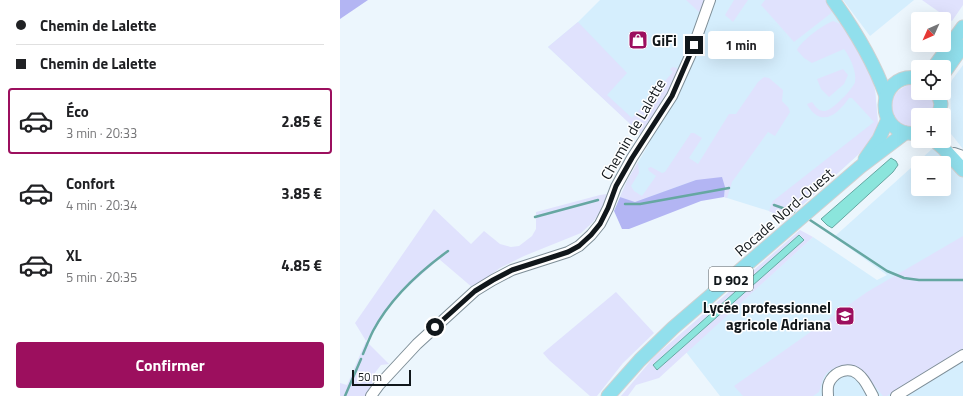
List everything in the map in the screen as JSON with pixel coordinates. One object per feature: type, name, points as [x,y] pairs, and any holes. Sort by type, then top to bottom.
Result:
[{"type":"main road","points":[[833,0],[858,37],[875,68],[886,96]]},
{"type":"main road","points":[[939,60],[963,27]]},
{"type":"main road","points":[[951,63],[963,46]]},
{"type":"main road","points":[[875,68],[899,80]]},
{"type":"main road","points":[[911,78],[899,80],[889,90],[884,104],[885,112],[892,125],[911,133]]},
{"type":"main road","name":"Rocade Nord-Ouest","points":[[860,167],[879,139],[888,119]]},
{"type":"main road","name":"Rocade Nord-Ouest","points":[[608,396],[640,360],[673,328],[860,167],[911,134]]},
{"type":"main road","points":[[944,148],[960,161]]},
{"type":"main road","points":[[951,148],[960,161]]},
{"type":"street","name":"Chemin de Lalette","points":[[371,396],[379,385],[417,344],[475,291],[512,270],[568,252],[579,246],[591,235],[600,224],[616,186],[632,158],[672,96],[690,56],[710,0]]},
{"type":"street","points":[[896,396],[963,355]]},
{"type":"street","points":[[828,396],[829,384],[838,373],[845,370],[854,372],[865,381],[873,396]]},
{"type":"shaded area","points":[[340,0],[368,0],[340,19]]},
{"type":"shaded area","points":[[600,0],[825,0],[840,21],[875,90],[878,124],[861,152],[787,219],[769,211],[724,197],[725,187],[635,202],[620,197],[627,181],[650,142],[548,47],[578,22]]},
{"type":"shaded area","points":[[686,0],[705,0],[699,12]]},
{"type":"shaded area","points":[[734,0],[748,0],[733,22],[725,15]]},
{"type":"shaded area","points":[[765,0],[825,0],[833,10],[794,42],[761,5]]},
{"type":"shaded area","points":[[843,0],[914,0],[870,36]]},
{"type":"shaded area","points":[[922,0],[963,0],[963,5],[952,21],[951,12],[939,12]]},
{"type":"shaded area","points":[[833,21],[843,25],[860,52],[871,74],[875,90],[878,124],[875,135],[861,152],[787,219],[769,211],[773,201],[874,122],[852,98],[849,98],[835,113],[824,117],[813,113],[807,104],[812,102],[817,108],[824,111],[832,108],[850,90],[855,82],[855,74],[849,56],[844,49],[812,63],[804,58],[797,50],[813,33]]},
{"type":"shaded area","points":[[578,22],[627,73],[607,95],[632,118],[673,72],[670,69],[673,67],[677,68],[678,72],[668,96],[643,136],[548,47]]},
{"type":"shaded area","points":[[963,65],[963,149],[951,134],[952,80]]},
{"type":"shaded area","points":[[843,69],[848,75],[844,84],[829,97],[821,89],[817,79]]},
{"type":"shaded area","points":[[764,77],[769,78],[783,90],[782,101],[788,107],[790,112],[775,136],[768,132],[732,182],[727,198],[724,197],[725,187],[696,180],[635,202],[620,197],[638,162],[639,173],[631,186],[634,191],[642,196],[656,176],[649,171],[648,168],[651,167],[662,173],[665,172],[691,133],[694,133],[702,138],[689,158],[698,164],[729,114],[736,114],[758,82]]},
{"type":"shaded area","points":[[911,85],[911,100],[934,101],[935,108],[911,108],[911,127],[900,124],[893,114],[893,98],[901,89]]},
{"type":"shaded area","name":"Lycée professionnel agricole Adriana","points":[[932,149],[936,149],[943,156],[924,156]]},
{"type":"shaded area","name":"Lycée professionnel agricole Adriana","points":[[963,157],[963,396],[720,396],[686,352],[813,237],[877,280],[887,275],[834,237],[911,168],[911,196],[951,196],[951,167]]},
{"type":"shaded area","points":[[891,158],[896,161],[898,165],[893,172],[832,228],[821,219]]},
{"type":"shaded area","points":[[722,177],[725,187],[724,197],[701,201],[629,229],[622,229],[614,211],[620,197],[635,202],[696,180]]},
{"type":"shaded area","points":[[607,194],[603,208],[593,222],[581,233],[524,256],[500,268],[473,288],[439,259],[395,298],[366,341],[355,323],[434,209],[471,244],[484,231],[500,244],[511,247],[519,246],[532,236],[536,229],[536,212]]},
{"type":"shaded area","points":[[800,230],[813,237],[659,378],[636,385],[628,396],[621,396],[654,357]],"holes":[[[800,235],[804,240],[657,370],[653,365]]]},
{"type":"shaded area","points":[[799,235],[804,240],[657,370],[653,365]]},
{"type":"shaded area","points":[[963,236],[963,349],[887,396],[883,396],[871,381],[858,370],[847,367],[837,367],[827,372],[819,392],[813,396],[743,396],[734,386],[867,292]]},
{"type":"shaded area","points":[[616,292],[654,333],[623,363],[597,396],[590,396],[543,353]]},
{"type":"shaded area","points":[[366,341],[389,364],[381,365],[374,374],[374,386],[368,396],[340,396],[340,383],[347,385]]},
{"type":"waterway","points":[[625,204],[640,204],[729,188]]},
{"type":"waterway","points":[[535,217],[598,200]]},
{"type":"waterway","points":[[774,205],[794,212]]},
{"type":"waterway","points":[[810,220],[887,271],[904,278],[919,280],[963,280]]},
{"type":"waterway","points":[[363,354],[380,319],[397,297],[416,277],[448,251]]},
{"type":"waterway","points":[[345,396],[361,359]]},
{"type":"place","name":"GiFi","points":[[638,40]]},
{"type":"place","name":"Lycée professionnel agricole Adriana","points":[[845,316]]},
{"type":"route","points":[[435,327],[475,291],[493,280],[512,270],[568,252],[579,246],[591,235],[600,224],[616,186],[632,158],[672,96],[694,45]]}]
